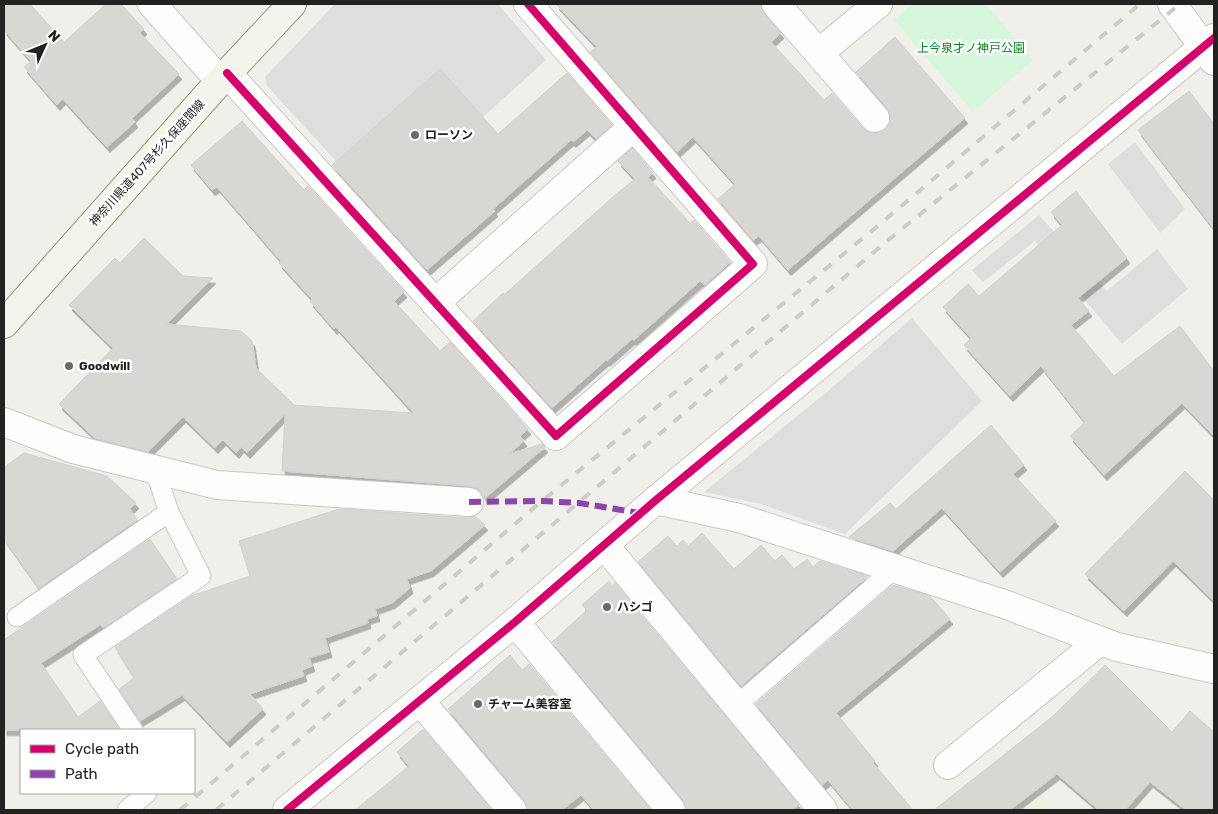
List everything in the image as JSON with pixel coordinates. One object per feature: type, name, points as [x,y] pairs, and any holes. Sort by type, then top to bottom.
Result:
[{"type":"main road","name":"神奈川県道407号杉久保座間線","points":[[4,324],[224,77],[292,4]]},
{"type":"street","points":[[152,4],[224,77],[556,436],[753,264],[528,4]]},
{"type":"street","points":[[776,4],[874,118]]},
{"type":"street","points":[[819,53],[878,4]]},
{"type":"street","points":[[287,810],[515,622],[656,500],[1211,49],[1172,4]]},
{"type":"street","points":[[435,303],[634,126]]},
{"type":"street","points":[[4,422],[73,449],[217,485],[468,502]]},
{"type":"street","points":[[656,500],[739,518],[1007,605],[1117,647],[1214,669]]},
{"type":"street","points":[[604,545],[824,810]]},
{"type":"street","points":[[515,622],[671,810]]},
{"type":"street","points":[[948,765],[1100,640]]},
{"type":"street","points":[[420,701],[512,810]]},
{"type":"lane","points":[[132,729],[83,655],[201,576],[169,512],[155,470]]},
{"type":"lane","points":[[17,617],[169,512]]},
{"type":"lane","points":[[737,704],[894,569]]},
{"type":"lane","points":[[127,810],[146,794]]},
{"type":"shaded area","points":[[335,4],[498,4],[546,60],[483,117],[440,69],[336,161],[267,86],[265,77]]},
{"type":"shaded area","points":[[1135,142],[1185,209],[1160,233],[1108,164]]},
{"type":"shaded area","points":[[1039,215],[1107,291],[1157,249],[1188,289],[1122,344],[1035,241],[983,282],[972,270]]},
{"type":"shaded area","points":[[912,318],[982,401],[845,534],[761,504],[704,492],[828,391]]},
{"type":"green space","name":"上今泉才ノ神戸公園","points":[[913,4],[986,4],[1033,60],[973,112],[894,20]]},
{"type":"green space","points":[[1040,794],[1059,810],[1021,810]]},
{"type":"building","points":[[4,4],[30,4],[64,42],[106,4],[121,4],[144,29],[140,33],[179,74],[132,118],[135,122],[107,147],[63,99],[57,105],[24,67],[31,61],[4,30]]},
{"type":"building","points":[[556,4],[761,4],[764,14],[781,33],[771,42],[824,100],[832,93],[863,128],[870,133],[878,133],[886,129],[890,123],[890,115],[887,108],[856,72],[895,37],[965,118],[788,270],[759,236],[753,240],[718,199],[735,184],[693,137],[677,152],[590,52],[597,47]]},
{"type":"building","points":[[440,69],[498,134],[567,73],[612,125],[596,139],[587,130],[573,142],[571,140],[493,209],[495,211],[427,270],[332,165]]},
{"type":"building","points":[[1189,91],[1214,124],[1214,229],[1138,130]]},
{"type":"building","points":[[242,121],[304,190],[308,186],[404,292],[394,301],[440,351],[450,342],[528,429],[520,436],[524,441],[509,454],[542,444],[545,447],[484,499],[478,489],[470,486],[282,471],[285,414],[247,453],[241,447],[236,453],[223,440],[215,448],[183,417],[148,452],[95,438],[59,404],[113,348],[69,305],[115,258],[120,263],[144,238],[183,276],[213,278],[167,324],[241,331],[252,341],[256,368],[294,405],[414,413],[336,327],[334,329],[310,301],[312,299],[279,263],[281,261],[217,187],[212,190],[191,165]]},
{"type":"building","points":[[632,148],[653,173],[648,177],[690,223],[694,220],[730,262],[705,285],[700,281],[634,340],[632,339],[606,360],[552,408],[473,321],[635,179],[618,161]]},
{"type":"building","points":[[1076,191],[1127,258],[1078,298],[1089,311],[1071,325],[1114,376],[1180,326],[1214,371],[1214,436],[1182,403],[1104,475],[1070,436],[1085,422],[1041,366],[1010,396],[964,345],[971,338],[943,307],[968,284],[979,296],[1062,225],[1051,212]]},
{"type":"building","points":[[991,425],[1024,465],[1013,474],[1056,521],[1000,572],[942,508],[893,551],[849,537],[890,503],[896,509]]},
{"type":"building","points":[[24,453],[107,476],[136,503],[130,509],[137,520],[39,588],[4,539],[4,467]]},
{"type":"building","points":[[1185,471],[1214,500],[1214,601],[1173,561],[1124,611],[1085,574]]},
{"type":"building","points":[[339,509],[468,518],[475,516],[485,525],[431,571],[407,579],[410,588],[392,603],[375,609],[377,616],[367,619],[368,623],[325,638],[329,652],[309,658],[312,666],[302,670],[304,676],[250,694],[263,709],[227,742],[182,695],[140,721],[119,689],[134,678],[115,647],[191,596],[250,576],[239,541]]},
{"type":"building","points":[[702,533],[734,569],[761,545],[775,561],[782,555],[794,569],[807,559],[813,567],[820,561],[868,576],[741,686],[638,562],[668,536],[677,546],[683,540],[688,546]]},
{"type":"building","points":[[150,539],[177,579],[103,628],[100,625],[41,663],[78,717],[100,701],[119,729],[4,730],[4,640]]},
{"type":"building","points":[[609,581],[612,586],[615,583],[799,805],[792,810],[686,810],[683,800],[552,642],[587,610],[582,605]]},
{"type":"building","points":[[893,585],[930,596],[950,619],[836,713],[875,761],[873,763],[913,810],[853,810],[828,780],[822,785],[756,704]]},
{"type":"building","points":[[510,655],[522,670],[529,664],[651,810],[594,810],[581,795],[562,810],[527,810],[524,800],[448,709]]},
{"type":"building","points":[[1105,665],[1172,732],[1190,711],[1214,732],[1214,810],[1186,810],[1150,782],[1125,810],[1099,810],[1057,774],[1010,810],[934,810],[1052,717]]},
{"type":"building","points":[[424,730],[492,810],[355,810],[409,766],[397,752]]},
{"type":"railway","points":[[180,810],[542,501],[879,225],[1140,4]]},
{"type":"railway","points":[[216,810],[887,241],[1180,4]]},
{"type":"marked path","points":[[469,502],[542,501],[579,503],[640,513]]},
{"type":"cycle path","points":[[227,73],[556,436],[753,264],[528,4]]},
{"type":"cycle path","points":[[287,810],[515,622],[656,500],[1214,38]]},
{"type":"place","name":"ローソン","points":[[415,135]]},
{"type":"place","name":"Goodwill","points":[[69,366]]},
{"type":"place","name":"ハシゴ","points":[[607,607]]},
{"type":"place","name":"チャーム美容室","points":[[478,704]]}]
